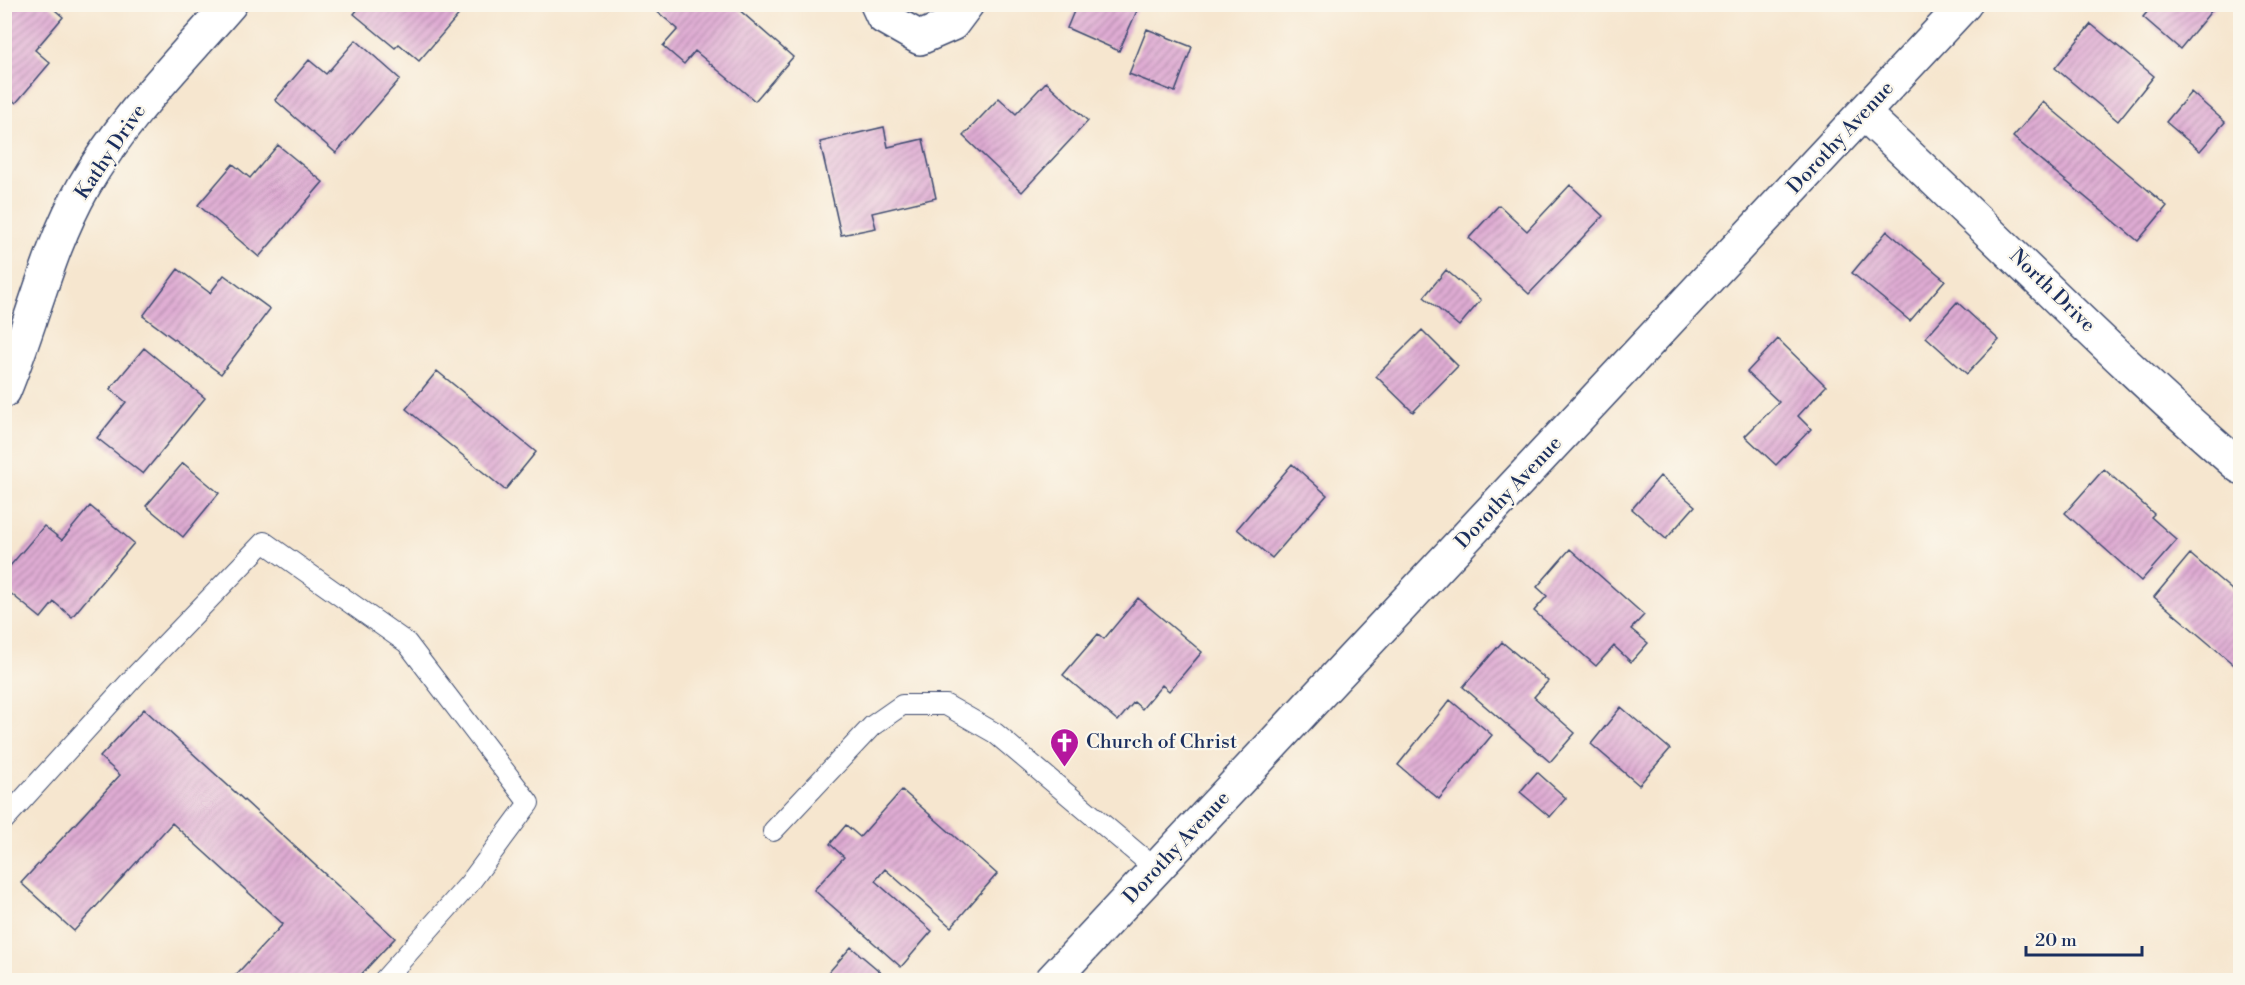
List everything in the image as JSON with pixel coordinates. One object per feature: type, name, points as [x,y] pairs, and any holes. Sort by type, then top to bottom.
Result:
[{"type":"street","name":"Kathy Drive","points":[[4,391],[20,354],[53,254],[83,187],[125,123],[230,4]]},
{"type":"street","points":[[877,4],[883,17],[920,39],[952,24],[967,4]]},
{"type":"street","name":"Dorothy Avenue","points":[[1052,981],[1965,4]]},
{"type":"street","name":"North Drive","points":[[1864,114],[1952,195],[2175,411],[2241,467]]},
{"type":"lane","points":[[4,820],[135,676],[264,542],[407,644],[529,803],[469,884],[384,981]]},
{"type":"lane","points":[[773,831],[872,726],[902,705],[946,705],[995,733],[1157,870]]},
{"type":"building","points":[[4,4],[48,4],[63,17],[35,50],[50,63],[16,103],[4,93]]},
{"type":"building","points":[[362,4],[468,4],[419,61],[399,44],[395,48],[354,14]]},
{"type":"building","points":[[660,4],[738,4],[736,7],[793,57],[755,101],[695,51],[684,64],[663,46],[678,29],[655,10]]},
{"type":"building","points":[[1077,4],[1140,4],[1119,51],[1067,28]]},
{"type":"building","points":[[2154,4],[2217,4],[2180,49],[2143,17]]},
{"type":"building","points":[[2091,24],[2154,76],[2118,121],[2055,68]]},
{"type":"building","points":[[1147,29],[1192,47],[1175,92],[1129,74]]},
{"type":"building","points":[[356,40],[400,79],[336,153],[275,100],[309,60],[326,74]]},
{"type":"building","points":[[1046,82],[1088,121],[1022,192],[963,136],[999,98],[1016,114]]},
{"type":"building","points":[[2191,92],[2225,122],[2200,151],[2166,122]]},
{"type":"building","points":[[2043,102],[2167,206],[2138,241],[2013,137]]},
{"type":"building","points":[[884,127],[888,147],[923,139],[936,198],[872,213],[876,228],[841,235],[820,142]]},
{"type":"building","points":[[278,145],[323,182],[259,257],[198,205],[233,164],[250,178]]},
{"type":"building","points":[[1570,185],[1603,216],[1529,294],[1469,238],[1499,205],[1527,231]]},
{"type":"building","points":[[1887,231],[1945,280],[1910,321],[1852,273]]},
{"type":"building","points":[[178,269],[210,293],[224,275],[270,309],[221,374],[143,316]]},
{"type":"building","points":[[1446,270],[1481,300],[1459,326],[1424,297]]},
{"type":"building","points":[[1957,302],[1999,340],[1967,374],[1926,337]]},
{"type":"building","points":[[1422,330],[1458,366],[1413,412],[1376,376]]},
{"type":"building","points":[[1778,339],[1826,386],[1798,416],[1811,429],[1776,465],[1745,436],[1779,402],[1747,372]]},
{"type":"building","points":[[144,348],[205,398],[143,474],[97,438],[126,402],[110,389]]},
{"type":"building","points":[[437,371],[536,452],[505,490],[406,409]]},
{"type":"building","points":[[183,463],[219,493],[183,537],[146,506]]},
{"type":"building","points":[[1292,464],[1327,495],[1272,558],[1237,529]]},
{"type":"building","points":[[2104,469],[2154,514],[2151,517],[2177,540],[2141,581],[2065,513]]},
{"type":"building","points":[[1660,476],[1695,506],[1666,539],[1632,509]]},
{"type":"building","points":[[90,506],[134,543],[72,617],[54,602],[41,618],[4,588],[4,573],[44,526],[62,540]]},
{"type":"building","points":[[1570,549],[1644,615],[1631,629],[1648,643],[1631,662],[1614,646],[1596,666],[1534,611],[1547,596],[1537,587]]},
{"type":"building","points":[[2190,554],[2240,597],[2240,670],[2154,597]]},
{"type":"building","points":[[1138,598],[1202,652],[1169,691],[1162,685],[1142,709],[1134,702],[1118,721],[1063,675],[1098,634],[1104,639]]},
{"type":"building","points":[[1502,642],[1548,681],[1534,697],[1575,733],[1550,762],[1463,687]]},
{"type":"building","points":[[1450,700],[1492,735],[1439,799],[1398,765]]},
{"type":"building","points":[[1621,707],[1670,749],[1639,785],[1591,744]]},
{"type":"building","points":[[144,709],[395,938],[356,980],[341,980],[334,974],[328,980],[231,980],[283,924],[172,823],[74,931],[21,883],[120,775],[100,757]]},
{"type":"building","points":[[1537,772],[1566,798],[1550,817],[1520,792]]},
{"type":"building","points":[[902,790],[997,874],[951,927],[885,869],[875,881],[932,931],[901,967],[814,890],[844,857],[830,844],[846,825],[860,837]]},
{"type":"building","points":[[851,947],[890,980],[822,980]]},
{"type":"place","name":"Church of Christ","points":[[1065,768]]}]
